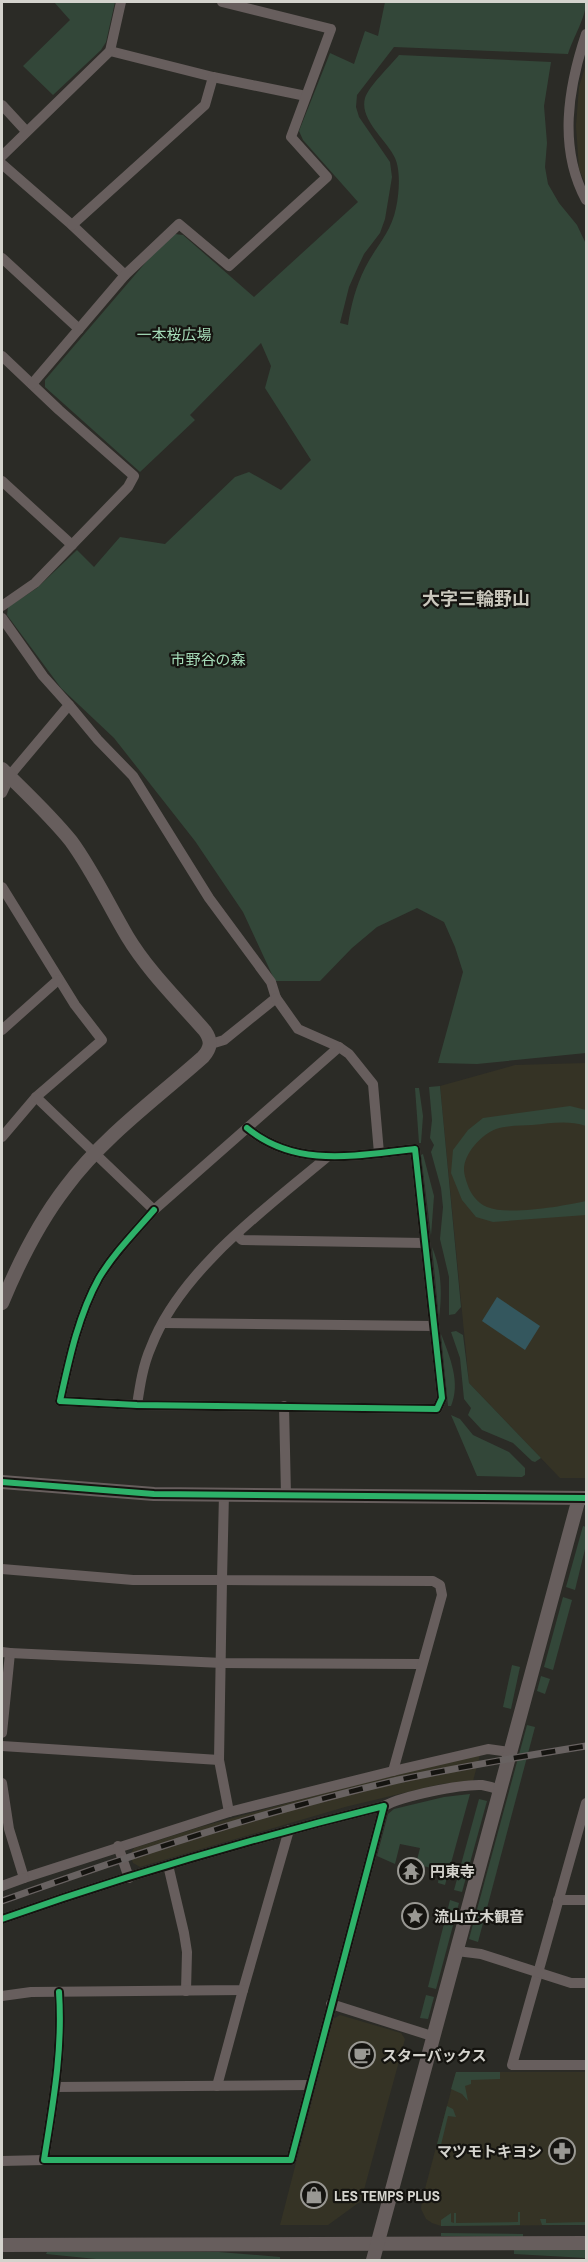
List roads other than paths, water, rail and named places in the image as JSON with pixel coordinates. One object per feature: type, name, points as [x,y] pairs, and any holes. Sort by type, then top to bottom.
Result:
[{"type":"street","points":[[2,156],[110,51],[121,2]]},
{"type":"street","points":[[32,384],[125,275],[179,224],[229,266],[327,177],[291,137],[331,29],[228,2]]},
{"type":"street","points":[[586,34],[570,86],[569,118],[570,153],[576,181],[586,200]]},
{"type":"street","points":[[110,51],[213,77],[306,96]]},
{"type":"street","points":[[72,225],[205,105],[213,77]]},
{"type":"street","points":[[2,105],[26,131]]},
{"type":"street","points":[[2,164],[125,275]]},
{"type":"street","points":[[2,258],[79,329]]},
{"type":"street","points":[[2,356],[134,476],[128,487],[35,583],[2,606]]},
{"type":"street","points":[[2,481],[72,545]]},
{"type":"street","points":[[2,618],[44,676],[134,776],[209,898],[271,982],[276,998],[298,1029],[339,1047],[349,1054],[373,1084],[378,1153]]},
{"type":"street","points":[[2,792],[6,773],[69,705]]},
{"type":"street","points":[[2,1303],[28,1245],[67,1185],[96,1154],[203,1058],[211,1044],[210,1037],[155,974],[132,943],[90,868],[71,842],[56,823],[6,773]]},
{"type":"street","points":[[2,887],[58,980],[102,1040],[36,1097],[2,1137]]},
{"type":"street","points":[[2,1030],[58,980]]},
{"type":"street","points":[[211,1044],[225,1039],[276,998]]},
{"type":"street","points":[[247,1128],[292,1152],[326,1158],[415,1149],[442,1398],[437,1409],[137,1405],[60,1401],[70,1354],[85,1308],[94,1288],[118,1251],[154,1210],[247,1128],[339,1047]]},
{"type":"street","points":[[36,1097],[154,1210]]},
{"type":"street","points":[[137,1405],[144,1367],[151,1345],[171,1306],[192,1277],[326,1158]]},
{"type":"street","points":[[237,1235],[242,1240],[425,1243]]},
{"type":"street","points":[[163,1323],[434,1326]]},
{"type":"street","points":[[284,1406],[286,1494]]},
{"type":"street","points":[[2,1482],[133,1493],[583,1498],[510,1752],[373,2260]]},
{"type":"street","points":[[224,1494],[219,1760],[229,1812]]},
{"type":"street","points":[[2,1569],[134,1580],[437,1582],[442,1589],[442,1595],[393,1771]]},
{"type":"street","points":[[2,1733],[6,1653],[222,1663],[422,1664]]},
{"type":"street","points":[[2,1746],[219,1760]]},
{"type":"street","points":[[2,1886],[118,1846],[229,1812],[488,1749],[510,1752]]},
{"type":"street","points":[[2,1783],[9,1829],[24,1878]]},
{"type":"street","points":[[2,1919],[103,1884],[289,1830],[384,1806],[394,1801],[449,1789],[482,1785],[500,1790]]},
{"type":"street","points":[[586,1803],[585,1815],[558,1900],[512,2065],[586,2066]]},
{"type":"street","points":[[2,2161],[291,2160],[384,1806]]},
{"type":"street","points":[[217,2085],[289,1830]]},
{"type":"street","points":[[118,1846],[129,1878]]},
{"type":"street","points":[[168,1865],[187,1952],[186,1990]]},
{"type":"street","points":[[558,1900],[586,1900]]},
{"type":"street","points":[[457,1951],[482,1954],[571,1983],[586,1983]]},
{"type":"street","points":[[2,1996],[31,1992],[243,1990]]},
{"type":"street","points":[[44,2160],[56,2087],[61,2029],[59,1992]]},
{"type":"street","points":[[331,2004],[435,2037]]},
{"type":"street","points":[[56,2087],[310,2085]]},
{"type":"street","points":[[2,2244],[586,2243]]},
{"type":"water","points":[[497,1297],[540,1326],[525,1350],[482,1321]]},
{"type":"railway","points":[[2,1901],[198,1835],[348,1792],[398,1780],[586,1746]]},
{"type":"place","name":"円東寺","points":[[411,1871]]},
{"type":"place","name":"流山立木観音","points":[[415,1916]]},
{"type":"place","name":"スターバックス","points":[[362,2055]]},
{"type":"place","name":"マツモトキヨシ","points":[[562,2151]]},
{"type":"place","name":"LES TEMPS PLUS","points":[[314,2195]]},
{"type":"district","name":"大字三輪野山","points":[[476,598]]},
{"type":"park label","name":"一本桜広場","points":[[174,334]]},
{"type":"park label","name":"市野谷の森","points":[[208,659]]}]
